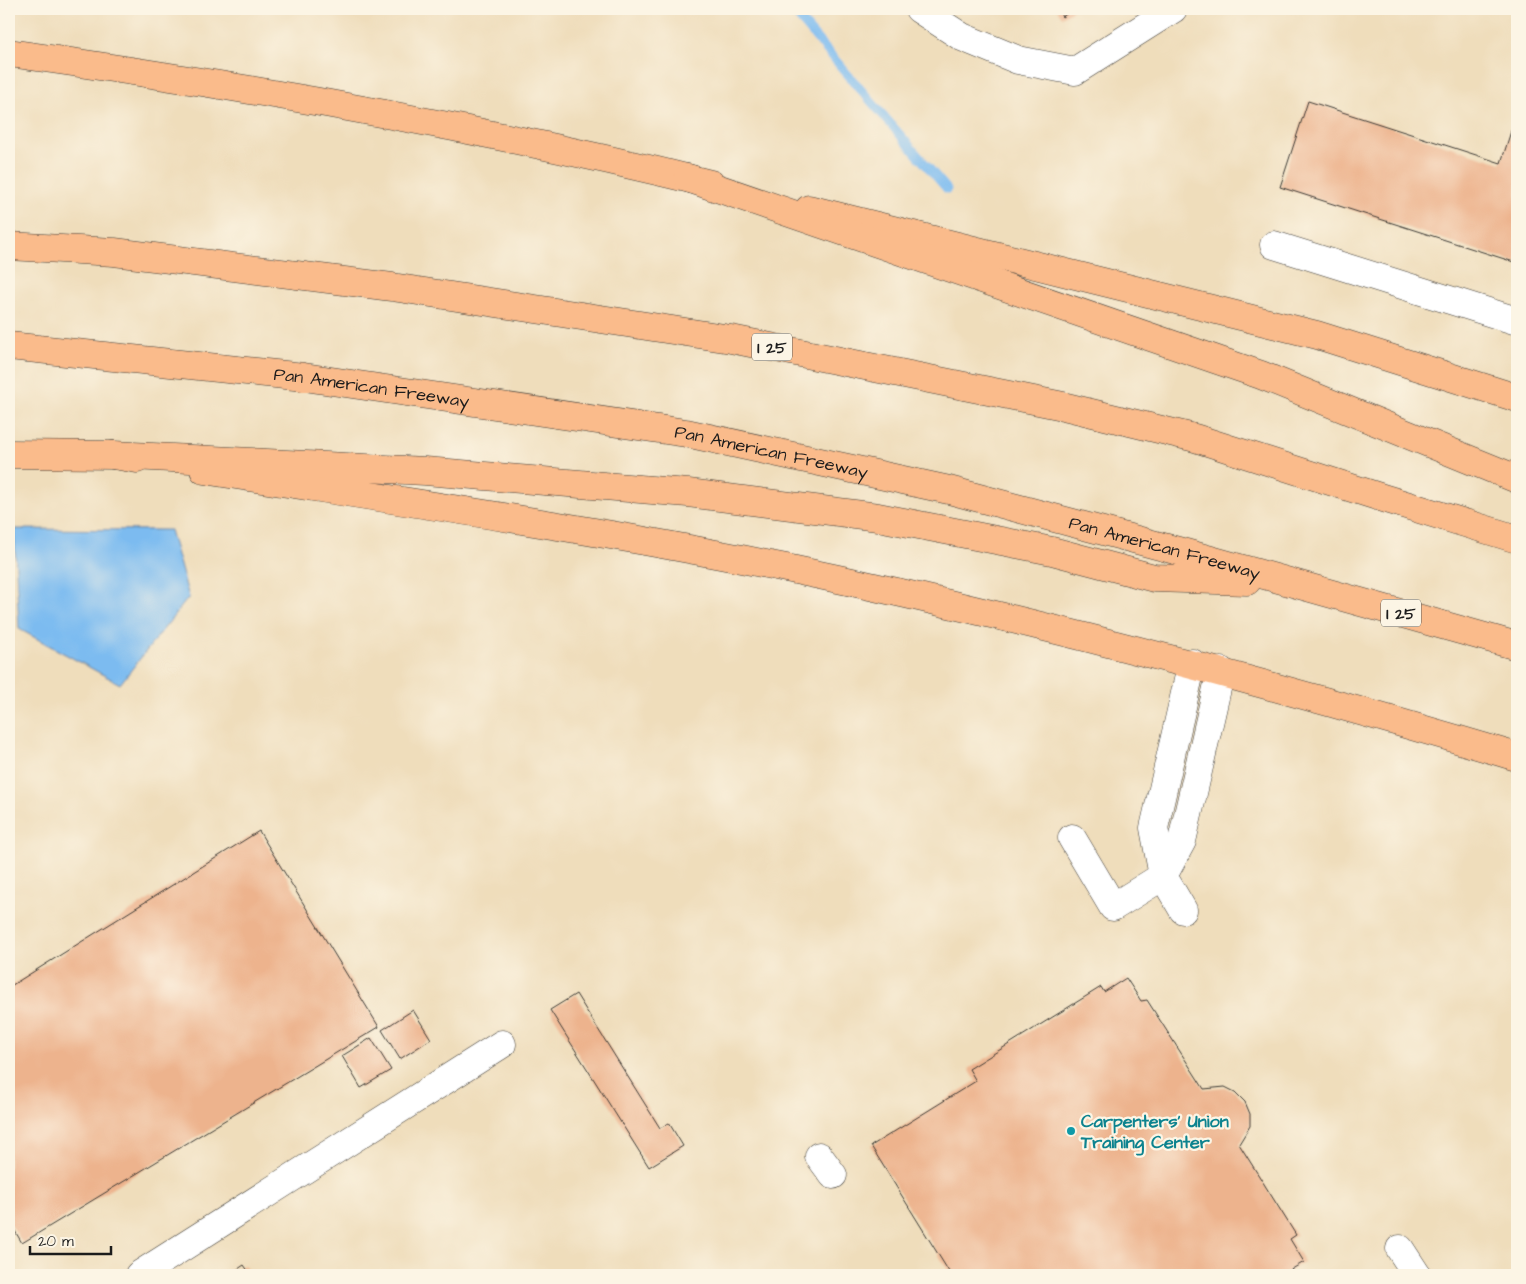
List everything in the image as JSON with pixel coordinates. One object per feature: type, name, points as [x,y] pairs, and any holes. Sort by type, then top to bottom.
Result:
[{"type":"main road","points":[[9,54],[157,74],[438,123],[688,178],[1317,334],[1517,398]]},
{"type":"main road","points":[[688,178],[1261,376],[1517,479]]},
{"type":"main road","name":"I 25","points":[[9,246],[114,252],[383,286],[741,341],[1063,406],[1195,438],[1517,539]]},
{"type":"main road","name":"Pan American Freeway","points":[[9,346],[304,377],[686,433],[949,490],[1186,553],[1517,646]]},
{"type":"main road","points":[[9,454],[113,455],[425,471],[688,493],[878,516],[1052,551],[1154,578],[1285,582]]},
{"type":"main road","points":[[113,455],[476,512],[791,569],[1192,663],[1517,757]]},
{"type":"lane","points":[[919,9],[962,37],[1018,60],[1076,71],[1172,9]]},
{"type":"lane","points":[[1274,245],[1517,322]]},
{"type":"lane","points":[[1183,910],[1163,876],[1154,828],[1192,663]]},
{"type":"lane","points":[[1072,838],[1113,908],[1163,876],[1182,841],[1221,671]]},
{"type":"lane","points":[[139,1275],[502,1044]]},
{"type":"lane","points":[[1400,1249],[1417,1275]]},
{"type":"water","points":[[14,529],[170,530],[189,597],[120,684],[19,629]]},
{"type":"building","points":[[1057,9],[1074,9],[1062,17]]},
{"type":"building","points":[[1308,101],[1501,163],[1517,112],[1517,263],[1280,187]]},
{"type":"building","points":[[259,831],[379,1027],[22,1243],[9,1221],[9,987]]},
{"type":"building","name":"Carpenters' Union Training Center","points":[[1126,978],[1141,1001],[1147,1000],[1204,1089],[1225,1087],[1235,1092],[1245,1102],[1250,1114],[1250,1126],[1239,1144],[1296,1235],[1290,1239],[1304,1262],[1282,1275],[951,1275],[871,1146],[976,1081],[969,1069],[1101,987],[1104,992]]},
{"type":"building","points":[[576,994],[660,1128],[669,1123],[683,1146],[649,1167],[550,1010]]},
{"type":"building","points":[[413,1010],[431,1039],[400,1059],[382,1030]]},
{"type":"building","points":[[371,1038],[391,1070],[361,1088],[342,1056]]},
{"type":"building","points":[[244,1265],[251,1275],[229,1275]]},
{"type":"waterway","points":[[791,9],[947,189]]},
{"type":"place","name":"Carpenters' Union Training Center","points":[[1071,1131]]}]
